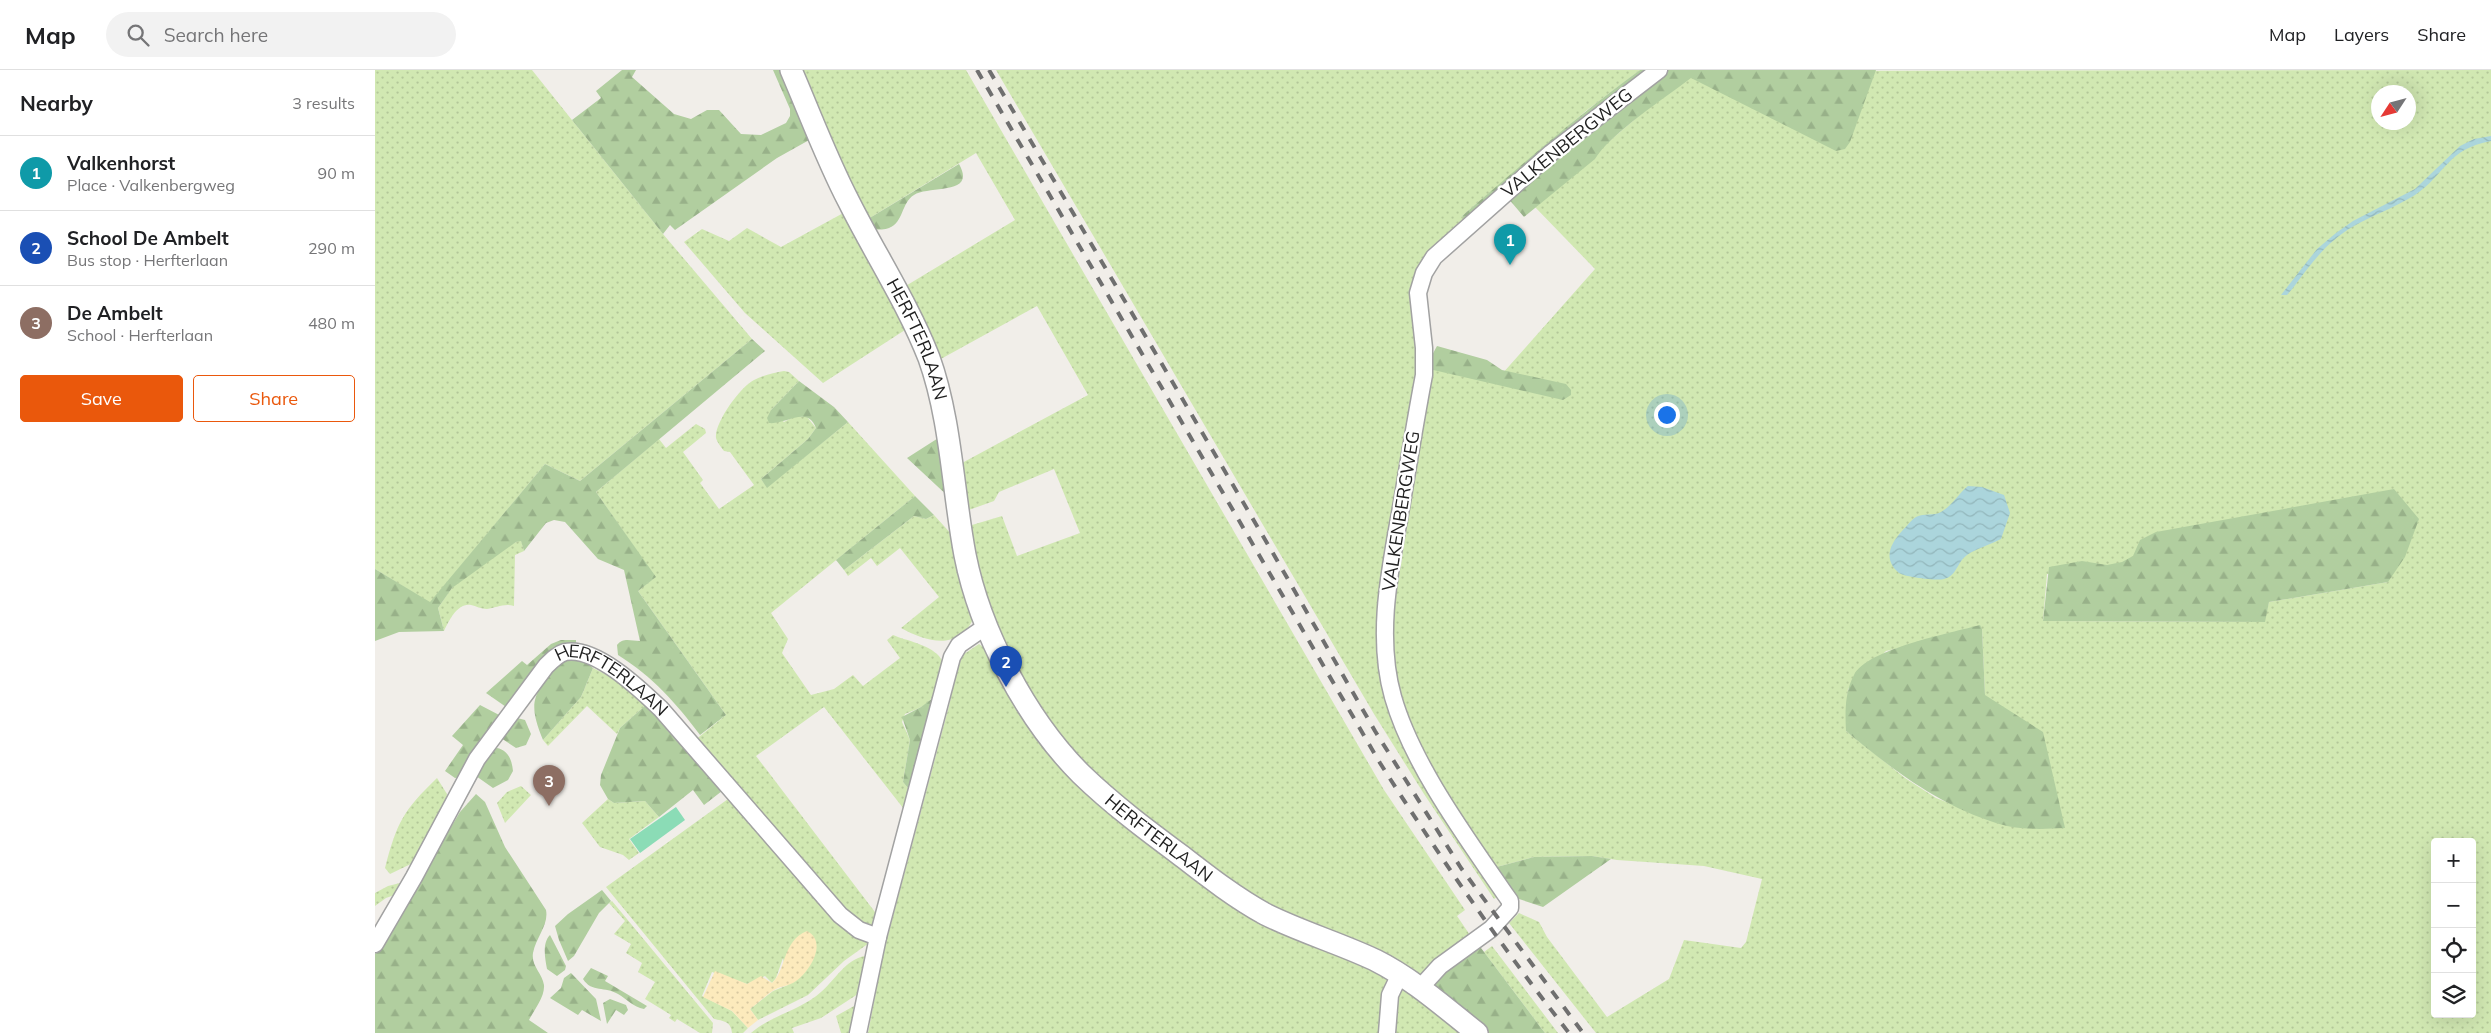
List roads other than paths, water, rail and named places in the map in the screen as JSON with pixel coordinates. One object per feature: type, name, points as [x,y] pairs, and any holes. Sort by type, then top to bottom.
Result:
[{"type":"street","name":"HERFTERLAAN","points":[[791,70],[847,198],[911,320],[929,359],[940,404],[965,553],[985,627],[1013,681],[1049,736],[1079,772],[1126,815],[1235,896],[1303,932],[1352,950],[1400,974],[1421,988],[1477,1033]]},
{"type":"street","name":"VALKENBERGWEG","points":[[1421,988],[1440,966],[1491,929],[1510,908],[1510,901],[1447,806],[1407,736],[1393,697],[1389,678],[1385,621],[1390,568],[1424,375],[1424,348],[1419,293],[1429,264],[1446,245],[1551,153],[1659,70]]},
{"type":"street","points":[[858,1033],[878,937],[952,657],[959,645],[985,627]]},
{"type":"street","name":"HERFTERLAAN","points":[[375,944],[414,877],[477,758],[546,666],[556,656],[565,652],[574,652],[594,657],[638,687],[661,709],[845,921],[859,930],[878,937]]},
{"type":"street","points":[[1387,1033],[1390,995],[1400,974]]},
{"type":"water","points":[[2491,136],[2491,141],[2476,145],[2456,156],[2434,179],[2415,195],[2344,232],[2327,246],[2287,295],[2281,295],[2317,249],[2336,233],[2353,221],[2415,189],[2460,146],[2474,139]]},
{"type":"water","points":[[1968,486],[1982,487],[2004,495],[2010,513],[2001,539],[1967,555],[1952,575],[1944,579],[1921,578],[1899,573],[1894,568],[1890,557],[1890,551],[1898,536],[1916,517],[1938,513],[1945,509]]},
{"type":"railway","points":[[977,70],[1380,763],[1471,900],[1569,1033]]},
{"type":"railway","points":[[989,70],[1270,548],[1375,731],[1461,868],[1583,1033]]},
{"type":"place","name":"Valkenhorst","points":[[1510,265]]},
{"type":"place","name":"School De Ambelt","points":[[1006,687]]},
{"type":"place","name":"De Ambelt","points":[[549,806]]}]
